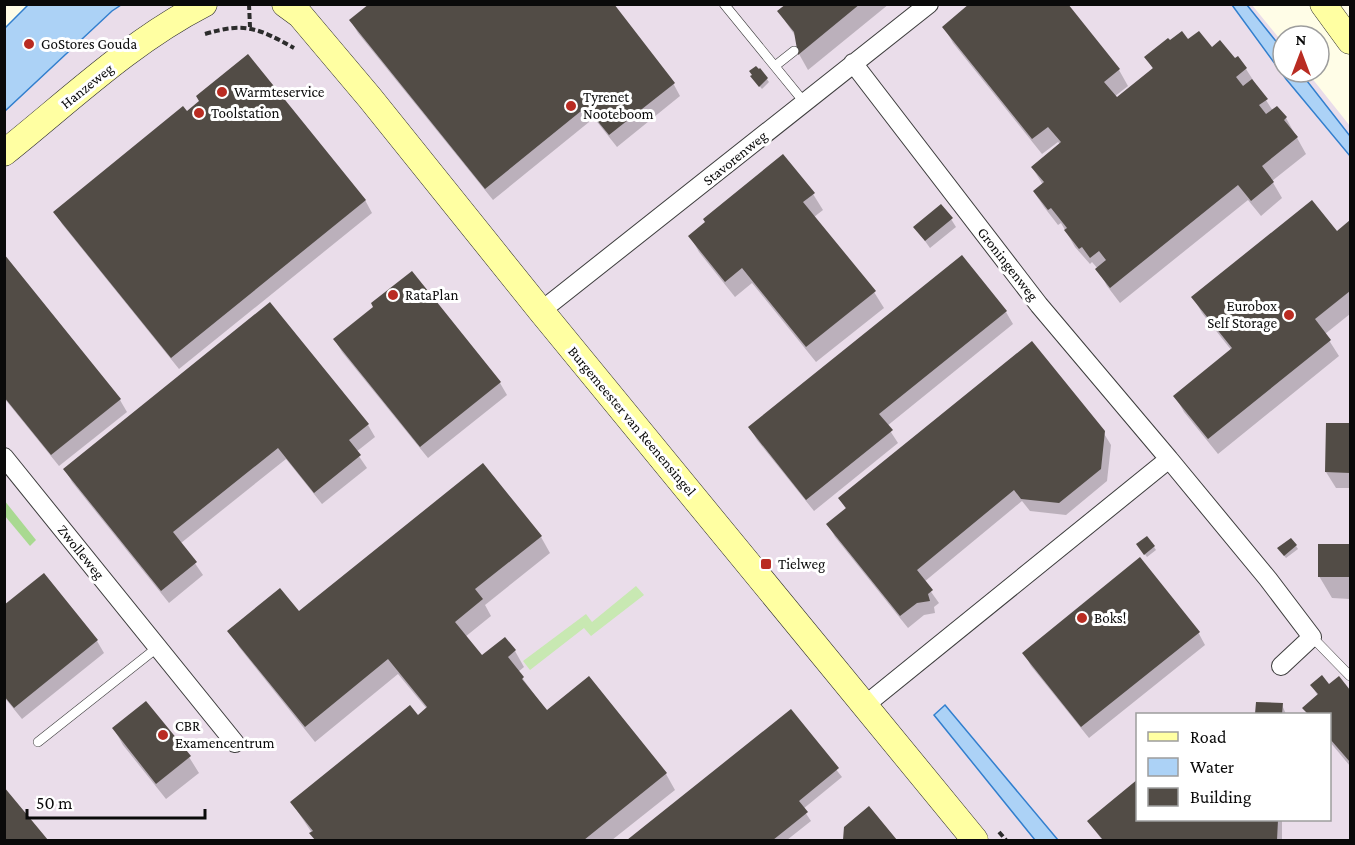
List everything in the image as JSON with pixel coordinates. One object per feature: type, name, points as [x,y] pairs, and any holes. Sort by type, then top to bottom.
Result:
[{"type":"street","name":"Hanzeweg","points":[[4,153],[124,56],[179,17],[204,4]]},
{"type":"street","name":"Burgemeester van Reenensingel","points":[[285,4],[300,15],[370,98],[541,311],[975,840]]},
{"type":"street","name":"Stavorenweg","points":[[541,311],[929,4]]},
{"type":"street","points":[[1323,4],[1350,41]]},
{"type":"street","name":"Groningenweg","points":[[853,63],[1039,305],[1169,459],[1312,637]]},
{"type":"street","name":"Zwolleweg","points":[[4,457],[235,743]]},
{"type":"street","points":[[864,706],[1169,459]]},
{"type":"street","points":[[1281,666],[1312,637]]},
{"type":"lane","points":[[730,6],[804,102]]},
{"type":"lane","points":[[775,66],[794,51]]},
{"type":"lane","name":"Groningenweg","points":[[1312,637],[1350,676]]},
{"type":"lane","points":[[38,742],[158,647]]},
{"type":"path","points":[[249,4],[250,27]]},
{"type":"shaded area","points":[[104,5],[1252,5],[1271,28],[1271,84],[1317,84],[1350,126],[1350,840],[5,840],[5,83]]},
{"type":"green space","points":[[4,500],[36,540],[30,546],[5,516]]},
{"type":"green space","points":[[636,586],[644,595],[591,636],[584,628],[530,670],[523,661],[586,614],[592,622]]},
{"type":"water","name":"GoStores Gouda","points":[[29,4],[121,5],[5,111],[5,28]]},
{"type":"water","points":[[1232,5],[1247,5],[1271,35],[1271,58]]},
{"type":"water","points":[[1290,84],[1309,84],[1350,136],[1350,156]]},
{"type":"water","points":[[945,705],[1058,840],[1035,840],[934,715]]},
{"type":"building","points":[[369,4],[614,4],[675,83],[609,135],[586,107],[485,189],[349,20]]},
{"type":"building","points":[[786,4],[860,4],[798,55],[794,32],[777,11]]},
{"type":"building","points":[[969,4],[1068,4],[1120,69],[1104,82],[1117,97],[1153,68],[1144,57],[1168,38],[1170,40],[1182,31],[1188,39],[1199,31],[1212,47],[1220,40],[1235,58],[1238,56],[1247,68],[1236,77],[1243,86],[1252,79],[1268,99],[1259,105],[1266,114],[1277,106],[1287,117],[1284,120],[1298,137],[1262,166],[1274,182],[1251,201],[1238,185],[1110,288],[1095,269],[1106,260],[1099,251],[1090,258],[1082,247],[1079,249],[1064,230],[1067,228],[1051,208],[1048,210],[1033,191],[1044,182],[1031,167],[1061,142],[1048,127],[1032,139],[942,27]]},
{"type":"building","points":[[248,54],[366,200],[171,358],[53,212],[183,106],[187,111],[199,101],[196,96]]},
{"type":"building","points":[[756,66],[768,78],[759,87],[750,76],[752,75],[749,71]]},
{"type":"building","points":[[783,154],[815,193],[803,202],[876,291],[806,347],[742,268],[725,282],[688,236],[705,222],[703,219]]},
{"type":"building","points":[[1312,200],[1337,231],[1350,220],[1350,291],[1315,319],[1331,340],[1208,439],[1173,396],[1232,348],[1191,297]]},
{"type":"building","points":[[941,204],[953,218],[925,241],[913,227]]},
{"type":"building","points":[[4,254],[121,399],[51,455],[4,397]]},
{"type":"building","points":[[962,255],[1007,311],[879,414],[893,430],[806,500],[748,427]]},
{"type":"building","points":[[412,271],[501,382],[420,447],[333,339],[373,307],[371,303]]},
{"type":"building","points":[[270,302],[369,424],[349,440],[361,455],[314,493],[278,448],[173,532],[197,562],[161,591],[63,469]]},
{"type":"building","points":[[1032,341],[1105,431],[1101,469],[1059,503],[1021,499],[1014,490],[917,570],[933,590],[928,594],[930,601],[917,603],[900,616],[826,524],[846,508],[838,498]]},
{"type":"building","points":[[1326,423],[1350,423],[1350,473],[1325,472]]},
{"type":"building","points":[[483,463],[542,536],[475,589],[483,599],[455,622],[482,655],[505,637],[516,650],[508,657],[547,710],[589,676],[667,773],[584,840],[315,840],[309,833],[313,831],[290,802],[410,705],[418,715],[427,707],[388,659],[305,727],[227,631],[280,588],[299,611]]},
{"type":"building","points":[[1147,536],[1155,546],[1144,555],[1136,544]]},
{"type":"building","points":[[1291,538],[1297,545],[1284,556],[1277,548]]},
{"type":"building","points":[[1318,544],[1350,544],[1350,577],[1318,577]]},
{"type":"building","points":[[1140,557],[1200,632],[1081,727],[1022,653]]},
{"type":"building","points":[[44,573],[98,640],[14,708],[4,696],[4,605]]},
{"type":"building","points":[[1322,675],[1329,684],[1339,676],[1350,690],[1350,762],[1331,740],[1331,713],[1307,713],[1302,708],[1318,694],[1310,685]]},
{"type":"building","points":[[146,701],[191,756],[156,784],[112,728]]},
{"type":"building","points":[[1256,702],[1283,703],[1282,713],[1255,713]]},
{"type":"building","points":[[791,709],[839,768],[799,801],[808,812],[773,840],[627,840]]},
{"type":"building","points":[[1136,781],[1136,821],[1278,821],[1277,840],[1103,840],[1087,821]]},
{"type":"building","points":[[4,787],[48,840],[4,840]]},
{"type":"building","points":[[869,806],[897,840],[843,840],[844,827]]},
{"type":"place","name":"GoStores Gouda","points":[[29,44]]},
{"type":"place","name":"Warmteservice","points":[[222,92]]},
{"type":"place","name":"Tyrenet Nooteboom","points":[[571,106]]},
{"type":"place","name":"Toolstation","points":[[199,113]]},
{"type":"place","name":"RataPlan","points":[[393,295]]},
{"type":"place","name":"Eurobox Self Storage","points":[[1289,315]]},
{"type":"place","name":"Tielweg","points":[[766,564]]},
{"type":"place","name":"Boks!","points":[[1082,618]]},
{"type":"place","name":"CBR Examencentrum","points":[[163,735]]}]
